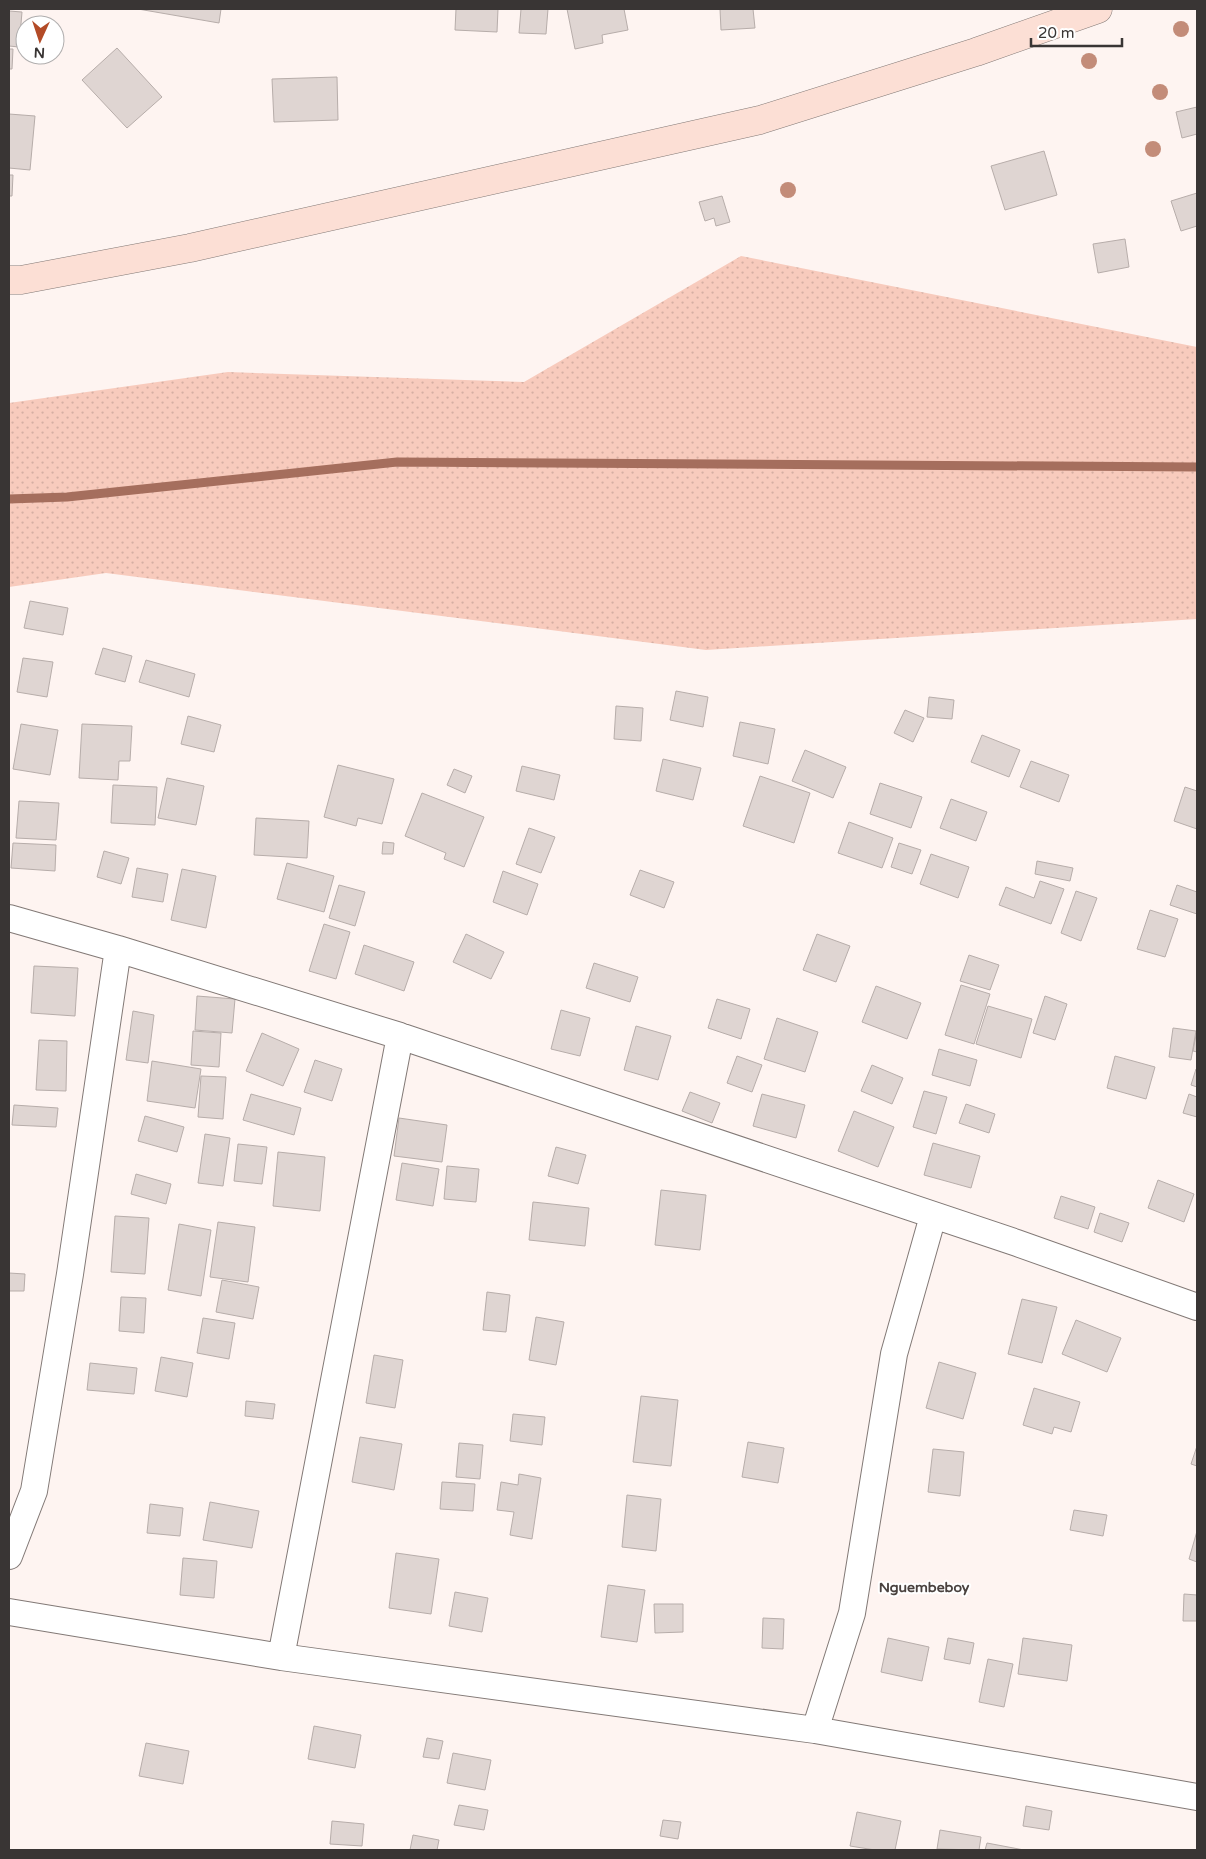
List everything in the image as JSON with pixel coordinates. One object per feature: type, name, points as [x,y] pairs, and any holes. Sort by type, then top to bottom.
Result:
[{"type":"street","points":[[9,280],[21,280],[190,248],[760,120],[976,52],[1098,9]]},
{"type":"street","points":[[9,918],[118,949],[400,1036],[1026,1246],[1197,1307]]},
{"type":"street","points":[[9,1556],[34,1491],[70,1274],[118,949]]},
{"type":"street","points":[[281,1657],[400,1036]]},
{"type":"street","points":[[815,1730],[852,1613],[894,1354],[933,1216]]},
{"type":"street","points":[[9,1612],[281,1657],[815,1730],[1197,1797]]},
{"type":"shaded area","points":[[741,256],[1197,347],[1197,619],[706,650],[106,573],[9,587],[9,403],[228,372],[524,382]]},
{"type":"building","points":[[138,9],[221,9],[219,23]]},
{"type":"building","points":[[456,9],[498,9],[497,32],[455,30]]},
{"type":"building","points":[[521,9],[548,9],[546,34],[519,33]]},
{"type":"building","points":[[567,9],[624,9],[628,30],[602,35],[603,43],[575,49]]},
{"type":"building","points":[[720,9],[753,9],[755,28],[721,30]]},
{"type":"building","points":[[9,11],[22,12],[22,15],[15,15],[15,47],[9,46]]},
{"type":"building","points":[[117,48],[162,97],[127,128],[82,80]]},
{"type":"building","points":[[9,49],[13,49],[12,69],[9,69]]},
{"type":"building","points":[[337,77],[338,120],[274,122],[272,79]]},
{"type":"building","points":[[1197,107],[1197,134],[1182,138],[1176,112]]},
{"type":"building","points":[[9,114],[35,116],[30,170],[9,168]]},
{"type":"building","points":[[1044,151],[1057,195],[1005,210],[991,166]]},
{"type":"building","points":[[9,175],[13,175],[12,196],[9,196]]},
{"type":"building","points":[[1197,193],[1197,226],[1181,231],[1171,201]]},
{"type":"building","points":[[722,196],[730,222],[716,226],[714,218],[705,221],[699,202]]},
{"type":"building","points":[[1125,239],[1129,267],[1098,273],[1093,244]]},
{"type":"building","points":[[30,601],[68,608],[63,635],[24,628]]},
{"type":"building","points":[[103,648],[132,656],[125,682],[95,674]]},
{"type":"building","points":[[23,658],[53,662],[47,697],[17,692]]},
{"type":"building","points":[[146,660],[195,674],[189,697],[139,682]]},
{"type":"building","points":[[676,691],[708,697],[703,727],[670,720]]},
{"type":"building","points":[[929,697],[954,700],[952,719],[927,717]]},
{"type":"building","points":[[616,706],[643,708],[641,741],[614,739]]},
{"type":"building","points":[[905,710],[924,718],[913,742],[894,733]]},
{"type":"building","points":[[188,716],[221,725],[214,752],[181,744]]},
{"type":"building","points":[[740,722],[775,729],[768,764],[733,756]]},
{"type":"building","points":[[21,724],[58,730],[50,775],[13,769]]},
{"type":"building","points":[[82,724],[132,726],[130,761],[119,761],[118,780],[79,778]]},
{"type":"building","points":[[982,735],[1020,750],[1009,777],[971,762]]},
{"type":"building","points":[[805,750],[846,767],[833,798],[792,781]]},
{"type":"building","points":[[663,759],[701,768],[693,800],[656,791]]},
{"type":"building","points":[[1031,761],[1069,775],[1059,802],[1020,787]]},
{"type":"building","points":[[338,765],[394,779],[382,824],[358,818],[356,826],[324,817]]},
{"type":"building","points":[[522,766],[560,775],[554,800],[516,791]]},
{"type":"building","points":[[454,769],[472,776],[465,793],[447,785]]},
{"type":"building","points":[[760,776],[810,793],[794,843],[743,826]]},
{"type":"building","points":[[167,778],[204,786],[196,825],[158,818]]},
{"type":"building","points":[[880,783],[922,797],[911,828],[870,814]]},
{"type":"building","points":[[113,785],[157,787],[155,825],[111,823]]},
{"type":"building","points":[[1185,787],[1197,791],[1197,829],[1174,821]]},
{"type":"building","points":[[422,793],[484,817],[464,867],[444,859],[446,853],[405,836]]},
{"type":"building","points":[[951,799],[987,812],[976,841],[940,828]]},
{"type":"building","points":[[19,801],[59,803],[56,840],[16,838]]},
{"type":"building","points":[[256,818],[309,821],[307,858],[254,855]]},
{"type":"building","points":[[849,822],[893,838],[882,868],[838,853]]},
{"type":"building","points":[[529,828],[555,837],[541,873],[516,864]]},
{"type":"building","points":[[383,842],[394,843],[393,854],[382,854]]},
{"type":"building","points":[[13,843],[56,845],[55,871],[11,868]]},
{"type":"building","points":[[899,843],[921,850],[912,874],[891,867]]},
{"type":"building","points":[[104,851],[129,858],[121,884],[97,877]]},
{"type":"building","points":[[931,854],[969,867],[958,898],[920,884]]},
{"type":"building","points":[[1037,861],[1073,868],[1070,881],[1035,874]]},
{"type":"building","points":[[287,863],[334,876],[324,912],[277,899]]},
{"type":"building","points":[[137,868],[168,874],[163,902],[132,897]]},
{"type":"building","points":[[182,869],[216,876],[206,928],[171,920]]},
{"type":"building","points":[[640,870],[674,882],[664,908],[630,895]]},
{"type":"building","points":[[503,871],[538,884],[527,915],[493,902]]},
{"type":"building","points":[[1040,881],[1064,889],[1051,924],[999,905],[1006,887],[1034,898]]},
{"type":"building","points":[[339,885],[365,892],[355,926],[329,918]]},
{"type":"building","points":[[1177,885],[1197,892],[1197,914],[1170,905]]},
{"type":"building","points":[[1076,891],[1097,898],[1081,941],[1061,933]]},
{"type":"building","points":[[1150,910],[1178,919],[1165,957],[1137,949]]},
{"type":"building","points":[[324,924],[350,932],[336,979],[309,971]]},
{"type":"building","points":[[466,934],[504,952],[491,979],[453,962]]},
{"type":"building","points":[[817,934],[850,946],[836,982],[803,970]]},
{"type":"building","points":[[364,945],[414,962],[404,991],[355,974]]},
{"type":"building","points":[[969,955],[999,965],[990,990],[960,981]]},
{"type":"building","points":[[594,963],[638,977],[630,1002],[586,988]]},
{"type":"building","points":[[34,966],[78,968],[75,1016],[31,1013]]},
{"type":"building","points":[[961,985],[990,994],[974,1044],[945,1035]]},
{"type":"building","points":[[876,986],[921,1003],[907,1039],[862,1022]]},
{"type":"building","points":[[197,996],[235,999],[232,1033],[195,1030]]},
{"type":"building","points":[[1045,996],[1067,1004],[1055,1040],[1033,1033]]},
{"type":"building","points":[[717,999],[750,1009],[741,1039],[708,1028]]},
{"type":"building","points":[[988,1006],[1032,1019],[1021,1058],[976,1044]]},
{"type":"building","points":[[561,1010],[590,1018],[580,1056],[551,1049]]},
{"type":"building","points":[[133,1011],[154,1015],[148,1063],[126,1060]]},
{"type":"building","points":[[777,1018],[818,1032],[805,1072],[764,1059]]},
{"type":"building","points":[[636,1026],[671,1036],[658,1080],[624,1070]]},
{"type":"building","points":[[1173,1028],[1196,1031],[1191,1060],[1169,1057]]},
{"type":"building","points":[[193,1031],[221,1033],[219,1067],[191,1065]]},
{"type":"building","points":[[262,1033],[299,1049],[283,1086],[246,1071]]},
{"type":"building","points":[[1197,1035],[1197,1052],[1193,1051]]},
{"type":"building","points":[[39,1040],[67,1041],[66,1091],[36,1090]]},
{"type":"building","points":[[939,1049],[977,1060],[970,1086],[932,1075]]},
{"type":"building","points":[[737,1056],[762,1065],[752,1092],[727,1083]]},
{"type":"building","points":[[1115,1056],[1155,1067],[1146,1099],[1107,1088]]},
{"type":"building","points":[[315,1060],[342,1069],[332,1101],[304,1092]]},
{"type":"building","points":[[152,1061],[201,1069],[195,1108],[147,1101]]},
{"type":"building","points":[[872,1065],[903,1078],[892,1104],[861,1091]]},
{"type":"building","points":[[1197,1069],[1197,1087],[1191,1085]]},
{"type":"building","points":[[201,1076],[226,1077],[223,1119],[198,1117]]},
{"type":"building","points":[[924,1091],[947,1097],[936,1134],[913,1127]]},
{"type":"building","points":[[690,1092],[720,1103],[712,1123],[682,1111]]},
{"type":"building","points":[[251,1094],[301,1108],[294,1135],[243,1120]]},
{"type":"building","points":[[762,1094],[805,1105],[796,1138],[753,1126]]},
{"type":"building","points":[[1189,1094],[1197,1097],[1197,1117],[1183,1113]]},
{"type":"building","points":[[966,1104],[995,1114],[989,1133],[959,1123]]},
{"type":"building","points":[[14,1105],[58,1108],[56,1127],[12,1125]]},
{"type":"building","points":[[854,1111],[894,1127],[878,1167],[838,1151]]},
{"type":"building","points":[[145,1116],[184,1127],[177,1152],[138,1141]]},
{"type":"building","points":[[399,1118],[447,1125],[442,1162],[394,1156]]},
{"type":"building","points":[[205,1134],[230,1138],[223,1186],[198,1183]]},
{"type":"building","points":[[933,1143],[980,1156],[971,1188],[924,1175]]},
{"type":"building","points":[[238,1144],[267,1147],[262,1184],[234,1181]]},
{"type":"building","points":[[556,1147],[586,1155],[578,1184],[548,1176]]},
{"type":"building","points":[[278,1152],[325,1157],[320,1211],[273,1206]]},
{"type":"building","points":[[402,1163],[439,1169],[433,1206],[396,1200]]},
{"type":"building","points":[[447,1166],[479,1169],[476,1202],[444,1199]]},
{"type":"building","points":[[136,1174],[171,1184],[166,1204],[131,1194]]},
{"type":"building","points":[[1158,1180],[1194,1194],[1184,1222],[1148,1208]]},
{"type":"building","points":[[661,1190],[706,1195],[700,1250],[655,1245]]},
{"type":"building","points":[[1061,1196],[1095,1207],[1088,1229],[1054,1218]]},
{"type":"building","points":[[533,1202],[589,1208],[585,1246],[529,1240]]},
{"type":"building","points":[[1100,1213],[1129,1223],[1122,1242],[1094,1232]]},
{"type":"building","points":[[115,1216],[149,1218],[145,1274],[111,1272]]},
{"type":"building","points":[[218,1222],[255,1227],[248,1282],[210,1277]]},
{"type":"building","points":[[179,1224],[211,1230],[201,1296],[168,1290]]},
{"type":"building","points":[[9,1273],[25,1274],[24,1291],[9,1291]]},
{"type":"building","points":[[222,1280],[259,1287],[253,1319],[216,1312]]},
{"type":"building","points":[[487,1292],[510,1295],[506,1332],[483,1330]]},
{"type":"building","points":[[121,1297],[146,1298],[144,1333],[119,1331]]},
{"type":"building","points":[[1022,1299],[1057,1307],[1042,1363],[1008,1354]]},
{"type":"building","points":[[536,1317],[564,1322],[556,1365],[529,1360]]},
{"type":"building","points":[[203,1318],[235,1323],[229,1359],[197,1353]]},
{"type":"building","points":[[1076,1320],[1121,1338],[1107,1372],[1062,1354]]},
{"type":"building","points":[[374,1355],[403,1360],[395,1408],[366,1403]]},
{"type":"building","points":[[161,1357],[193,1363],[187,1397],[155,1391]]},
{"type":"building","points":[[939,1362],[976,1373],[963,1419],[926,1408]]},
{"type":"building","points":[[90,1363],[137,1368],[134,1394],[87,1390]]},
{"type":"building","points":[[1034,1388],[1080,1402],[1071,1432],[1054,1427],[1052,1434],[1023,1425]]},
{"type":"building","points":[[641,1396],[678,1400],[671,1466],[633,1462]]},
{"type":"building","points":[[246,1401],[275,1404],[273,1419],[245,1416]]},
{"type":"building","points":[[513,1414],[545,1417],[542,1445],[510,1441]]},
{"type":"building","points":[[360,1437],[402,1444],[394,1490],[352,1482]]},
{"type":"building","points":[[748,1442],[784,1448],[778,1483],[742,1477]]},
{"type":"building","points":[[459,1443],[483,1445],[480,1479],[456,1477]]},
{"type":"building","points":[[1197,1446],[1197,1466],[1191,1464]]},
{"type":"building","points":[[933,1449],[964,1452],[960,1496],[928,1492]]},
{"type":"building","points":[[519,1474],[541,1478],[532,1539],[510,1535],[514,1512],[497,1510],[501,1482],[518,1485]]},
{"type":"building","points":[[442,1482],[475,1484],[473,1511],[440,1509]]},
{"type":"building","points":[[627,1495],[661,1499],[656,1551],[622,1547]]},
{"type":"building","points":[[210,1502],[259,1511],[252,1548],[203,1540]]},
{"type":"building","points":[[150,1504],[183,1508],[180,1536],[147,1533]]},
{"type":"building","points":[[1074,1510],[1107,1515],[1103,1536],[1070,1530]]},
{"type":"building","points":[[1197,1531],[1197,1562],[1189,1559]]},
{"type":"building","points":[[396,1553],[439,1559],[431,1614],[389,1608]]},
{"type":"building","points":[[183,1558],[217,1561],[214,1598],[180,1595]]},
{"type":"building","points":[[608,1585],[645,1590],[637,1642],[601,1637]]},
{"type":"building","points":[[455,1592],[488,1598],[482,1632],[449,1626]]},
{"type":"building","points":[[1184,1594],[1197,1595],[1197,1621],[1183,1621]]},
{"type":"building","points":[[654,1604],[683,1604],[683,1632],[655,1633]]},
{"type":"building","points":[[763,1618],[784,1619],[783,1649],[762,1648]]},
{"type":"building","points":[[888,1638],[929,1647],[922,1681],[881,1672]]},
{"type":"building","points":[[948,1638],[974,1643],[970,1664],[944,1659]]},
{"type":"building","points":[[1023,1638],[1072,1645],[1067,1681],[1018,1674]]},
{"type":"building","points":[[988,1659],[1013,1664],[1004,1707],[979,1702]]},
{"type":"building","points":[[314,1726],[361,1735],[355,1768],[308,1759]]},
{"type":"building","points":[[427,1738],[443,1741],[439,1759],[423,1757]]},
{"type":"building","points":[[146,1743],[189,1751],[183,1784],[139,1776]]},
{"type":"building","points":[[453,1753],[491,1760],[485,1790],[447,1783]]},
{"type":"building","points":[[459,1805],[488,1810],[484,1830],[454,1825]]},
{"type":"building","points":[[1026,1806],[1052,1811],[1049,1830],[1023,1826]]},
{"type":"building","points":[[857,1812],[901,1821],[895,1850],[875,1850],[850,1846]]},
{"type":"building","points":[[663,1820],[681,1822],[678,1839],[660,1836]]},
{"type":"building","points":[[332,1821],[364,1824],[362,1846],[330,1844]]},
{"type":"building","points":[[940,1830],[981,1837],[979,1850],[937,1849]]},
{"type":"building","points":[[413,1835],[439,1840],[437,1850],[410,1850]]},
{"type":"building","points":[[987,1843],[1024,1850],[985,1850]]},
{"type":"waterway","points":[[9,499],[67,497],[397,462],[1197,467]]},
{"type":"district","name":"Nguembeboy","points":[[924,1587]]}]
